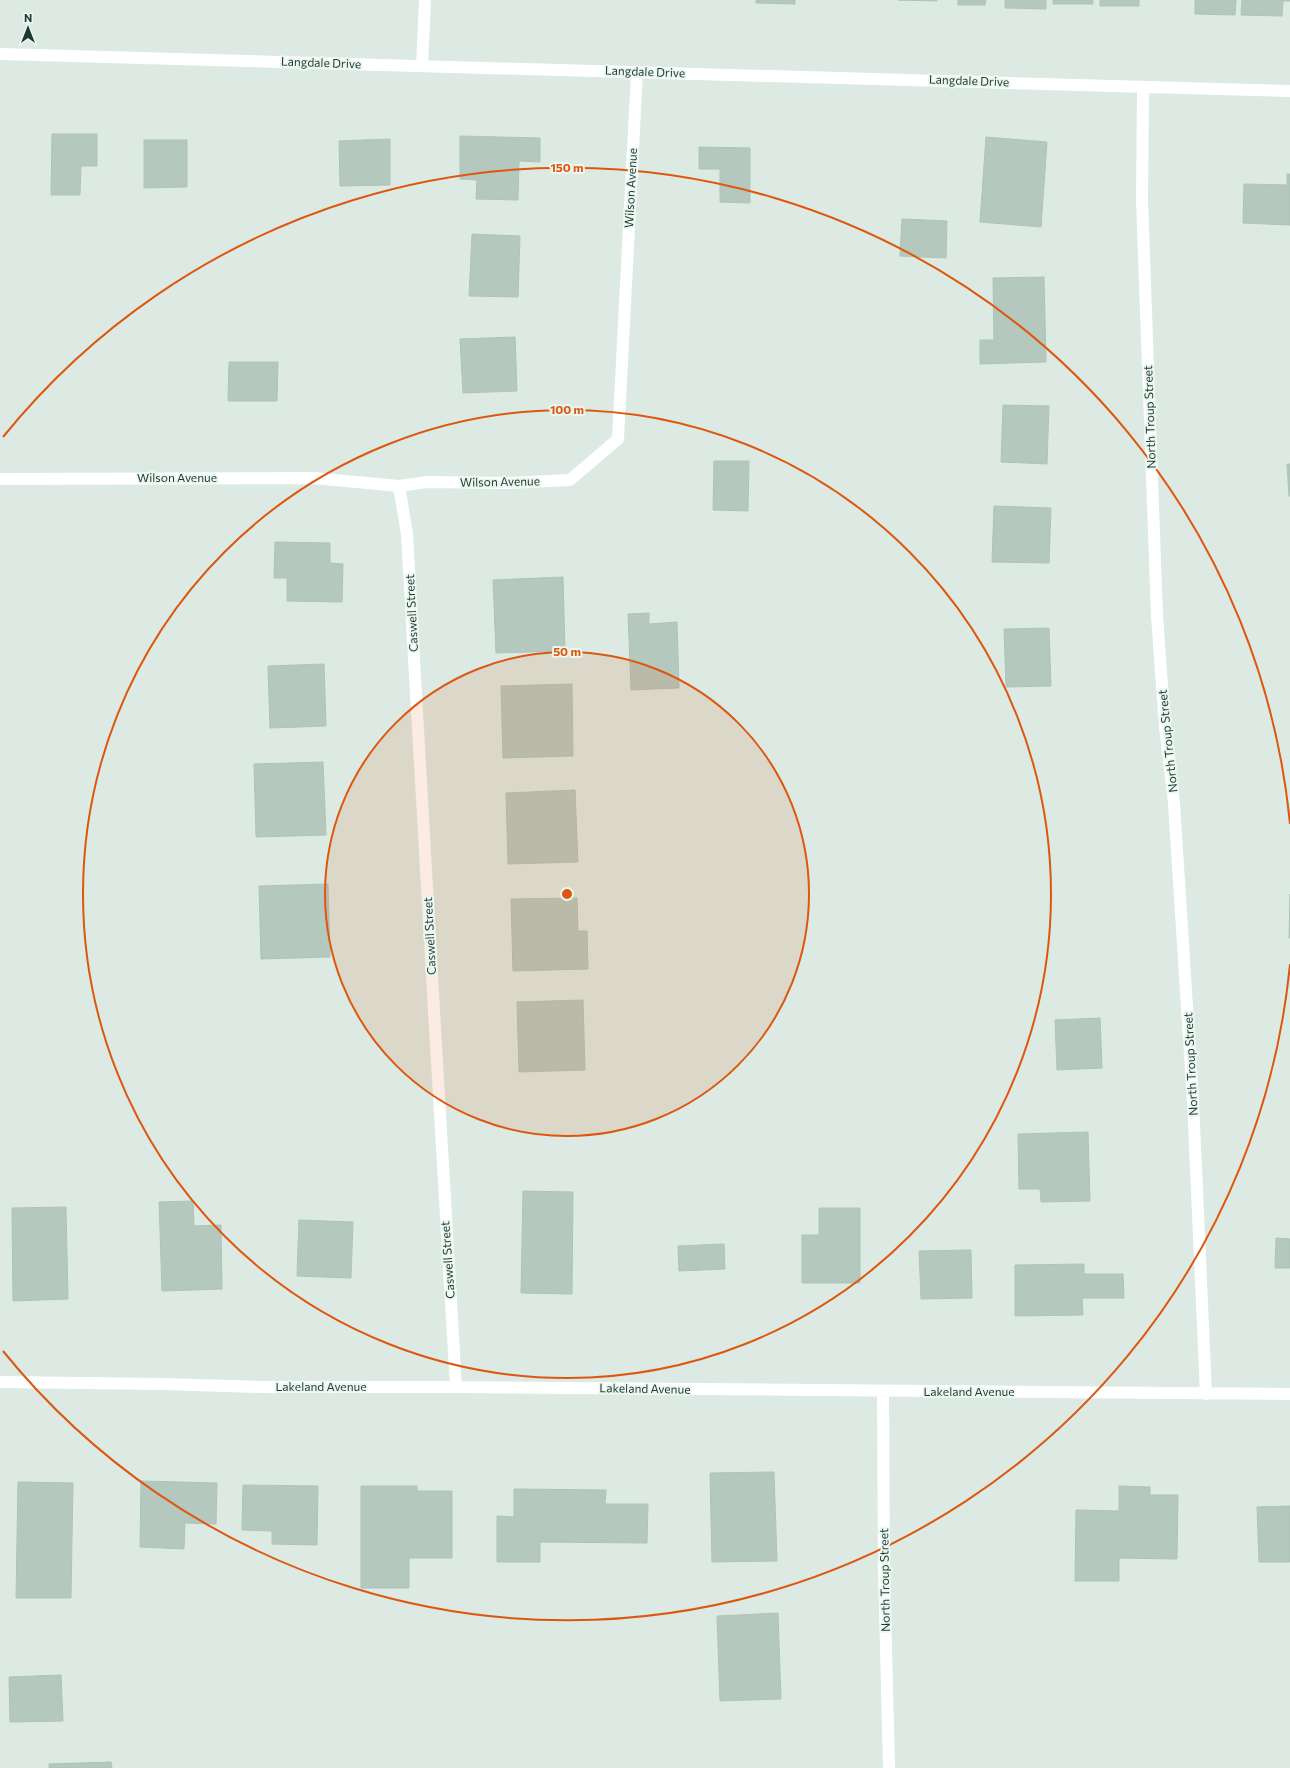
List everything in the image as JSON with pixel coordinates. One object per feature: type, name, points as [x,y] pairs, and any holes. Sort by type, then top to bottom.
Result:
[{"type":"street","points":[[422,66],[425,0]]},
{"type":"street","name":"Langdale Drive","points":[[0,54],[1290,91]]},
{"type":"street","name":"Wilson Avenue","points":[[0,479],[313,478],[399,486],[427,482],[507,483],[570,480],[618,439],[637,72]]},
{"type":"street","name":"North Troup Street","points":[[1143,87],[1142,202],[1157,616],[1165,727],[1174,803],[1193,1102],[1206,1394]]},
{"type":"street","name":"Caswell Street","points":[[399,486],[407,534],[429,914],[440,1141],[456,1387]]},
{"type":"street","name":"Lakeland Avenue","points":[[0,1382],[260,1387],[456,1387],[1290,1394]]},
{"type":"street","name":"North Troup Street","points":[[883,1391],[884,1567],[889,1768]]},
{"type":"building","points":[[756,0],[795,0],[795,4],[756,3]]},
{"type":"building","points":[[898,0],[937,0],[937,1]]},
{"type":"building","points":[[958,0],[986,0],[985,5],[958,5]]},
{"type":"building","points":[[1005,0],[1046,0],[1046,9],[1005,8]]},
{"type":"building","points":[[1053,0],[1093,0],[1093,4],[1053,4]]},
{"type":"building","points":[[1100,0],[1139,0],[1139,6],[1100,6]]},
{"type":"building","points":[[1195,0],[1236,0],[1235,15],[1195,14]]},
{"type":"building","points":[[1242,0],[1290,1],[1283,1],[1282,16],[1241,15]]},
{"type":"building","points":[[52,134],[97,134],[97,166],[81,166],[80,195],[51,195]]},
{"type":"building","points":[[460,136],[540,138],[540,162],[519,161],[518,200],[476,199],[477,180],[460,179]]},
{"type":"building","points":[[986,137],[1047,142],[1041,227],[980,222]]},
{"type":"building","points":[[390,139],[390,185],[340,186],[339,141]]},
{"type":"building","points":[[144,140],[187,140],[187,187],[144,188]]},
{"type":"building","points":[[699,147],[750,148],[750,203],[720,202],[720,169],[699,169]]},
{"type":"building","points":[[1287,174],[1290,174],[1290,225],[1243,223],[1244,184],[1287,185]]},
{"type":"building","points":[[902,219],[947,221],[946,258],[900,256]]},
{"type":"building","points":[[472,234],[520,236],[518,297],[469,296]]},
{"type":"building","points":[[1044,277],[1046,362],[980,364],[980,340],[994,340],[993,278]]},
{"type":"building","points":[[515,337],[517,391],[463,393],[460,339]]},
{"type":"building","points":[[229,362],[278,362],[277,401],[228,401]]},
{"type":"building","points":[[1003,405],[1049,406],[1047,464],[1001,462]]},
{"type":"building","points":[[714,461],[749,461],[748,511],[713,510]]},
{"type":"building","points":[[1287,464],[1290,464],[1290,496],[1289,496]]},
{"type":"building","points":[[994,506],[1051,508],[1049,563],[992,562]]},
{"type":"building","points":[[275,542],[330,543],[330,563],[343,564],[342,602],[287,601],[287,578],[274,578]]},
{"type":"building","points":[[563,577],[565,651],[496,653],[493,580]]},
{"type":"building","points":[[649,613],[649,624],[677,622],[679,688],[631,690],[628,614]]},
{"type":"building","points":[[1049,628],[1051,686],[1006,687],[1004,629]]},
{"type":"building","points":[[324,664],[326,726],[270,728],[268,666]]},
{"type":"building","points":[[572,684],[573,756],[503,758],[501,686]]},
{"type":"building","points":[[323,762],[326,835],[256,837],[254,764]]},
{"type":"building","points":[[575,790],[578,862],[508,864],[506,793]]},
{"type":"building","points":[[328,884],[330,957],[261,959],[259,886]]},
{"type":"building","points":[[1290,894],[1290,938],[1289,938]]},
{"type":"building","points":[[577,898],[578,931],[587,931],[588,969],[513,971],[511,899]]},
{"type":"building","points":[[583,1000],[585,1070],[519,1072],[517,1002]]},
{"type":"building","points":[[1100,1018],[1102,1068],[1057,1070],[1055,1020]]},
{"type":"building","points":[[1088,1132],[1090,1201],[1041,1202],[1040,1189],[1019,1189],[1018,1134]]},
{"type":"building","points":[[523,1191],[573,1192],[572,1294],[521,1293]]},
{"type":"building","points":[[193,1201],[194,1226],[221,1225],[222,1289],[162,1291],[159,1202]]},
{"type":"building","points":[[66,1207],[68,1299],[13,1301],[12,1208]]},
{"type":"building","points":[[819,1208],[860,1208],[860,1283],[802,1283],[802,1235],[819,1235]]},
{"type":"building","points":[[299,1220],[353,1222],[351,1278],[297,1276]]},
{"type":"building","points":[[1276,1238],[1290,1239],[1290,1268],[1275,1268]]},
{"type":"building","points":[[724,1244],[725,1269],[679,1271],[678,1246]]},
{"type":"building","points":[[971,1250],[972,1298],[921,1299],[919,1251]]},
{"type":"building","points":[[1084,1264],[1084,1274],[1123,1274],[1124,1298],[1082,1298],[1083,1315],[1015,1316],[1015,1265]]},
{"type":"building","points":[[774,1472],[777,1561],[712,1562],[710,1473]]},
{"type":"building","points":[[141,1481],[217,1483],[216,1524],[185,1523],[184,1549],[140,1547]]},
{"type":"building","points":[[18,1482],[73,1483],[71,1598],[16,1598]]},
{"type":"building","points":[[243,1485],[318,1486],[317,1545],[272,1544],[272,1531],[242,1530]]},
{"type":"building","points":[[361,1486],[417,1486],[417,1491],[452,1491],[452,1558],[409,1558],[409,1588],[361,1588]]},
{"type":"building","points":[[1119,1486],[1150,1487],[1150,1495],[1178,1495],[1177,1559],[1119,1558],[1119,1581],[1075,1581],[1076,1510],[1119,1511]]},
{"type":"building","points":[[514,1489],[606,1490],[605,1504],[648,1504],[647,1543],[540,1542],[540,1562],[497,1562],[497,1516],[514,1517]]},
{"type":"building","points":[[1290,1506],[1290,1562],[1259,1562],[1257,1507]]},
{"type":"building","points":[[778,1613],[781,1699],[720,1701],[717,1616]]},
{"type":"building","points":[[61,1675],[63,1721],[10,1722],[9,1677]]},
{"type":"building","points":[[111,1762],[112,1768],[49,1768],[49,1764]]}]
